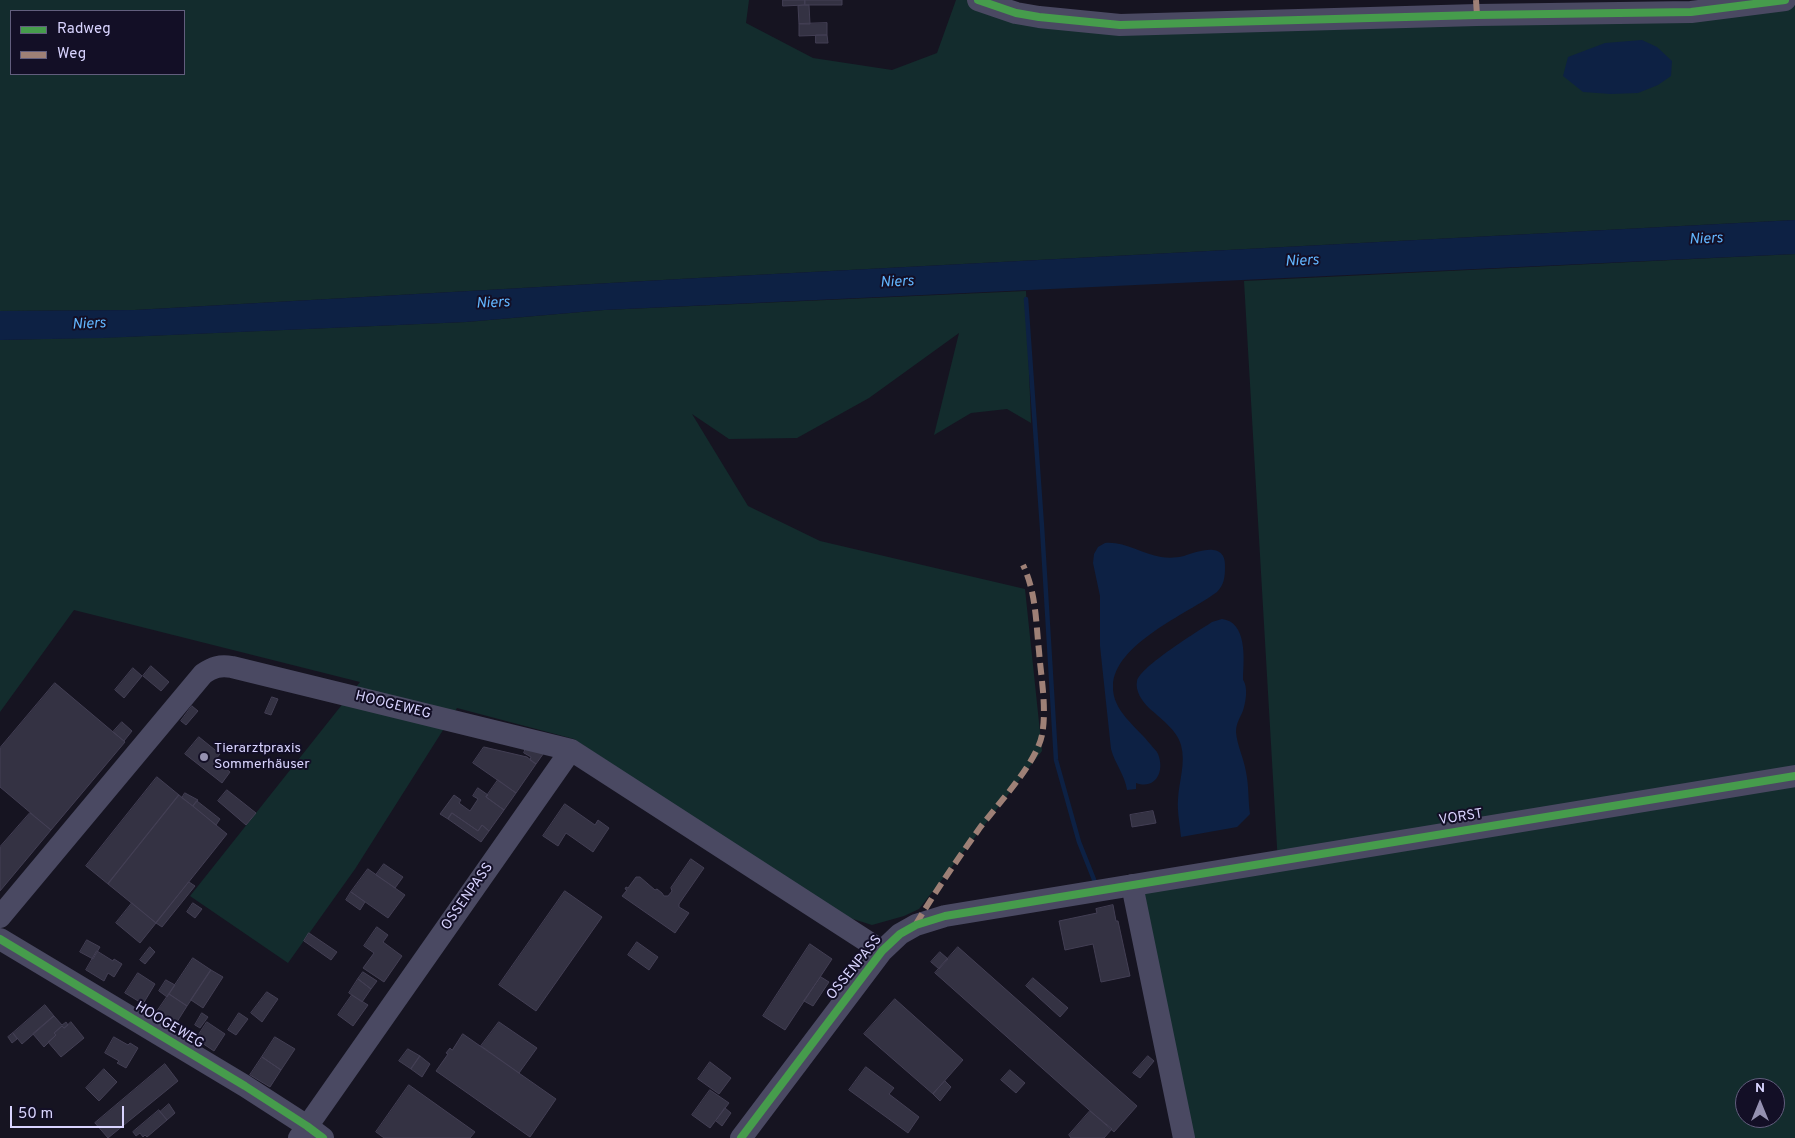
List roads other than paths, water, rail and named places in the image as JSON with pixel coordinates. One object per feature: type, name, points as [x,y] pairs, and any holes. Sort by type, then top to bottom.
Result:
[{"type":"street","points":[[978,0],[1016,13],[1039,18],[1120,25],[1477,15],[1691,12],[1785,0]]},
{"type":"street","name":"HOOGEWEG","points":[[0,917],[204,674],[218,666],[232,667],[571,750]]},
{"type":"street","name":"OSSENPASS","points":[[310,1134],[571,750],[882,951]]},
{"type":"street","name":"VORST","points":[[1132,885],[1795,776]]},
{"type":"street","points":[[1132,885],[1184,1138]]},
{"type":"street","name":"OSSENPASS","points":[[741,1138],[882,951],[900,934],[916,925],[945,916],[1132,885]]},
{"type":"street","name":"HOOGEWEG","points":[[0,938],[245,1086],[310,1134]]},
{"type":"water","points":[[1642,40],[1657,47],[1672,61],[1671,76],[1658,85],[1638,93],[1583,92],[1563,76],[1568,57],[1605,43]]},
{"type":"water","name":"Niers","points":[[1795,220],[1795,254],[604,310],[466,322],[103,338],[0,340],[0,311],[135,310]]},
{"type":"water","points":[[1105,543],[1119,544],[1166,558],[1181,557],[1210,550],[1216,551],[1221,553],[1225,567],[1224,581],[1217,592],[1171,620],[1138,644],[1125,657],[1117,671],[1113,686],[1117,703],[1126,718],[1157,752],[1160,760],[1159,772],[1154,781],[1149,784],[1136,783],[1136,789],[1127,790],[1111,749],[1100,646],[1100,596],[1093,563],[1094,554],[1098,547]]},
{"type":"water","points":[[1222,619],[1236,627],[1242,642],[1244,660],[1243,679],[1246,686],[1246,695],[1236,732],[1247,777],[1250,814],[1237,827],[1181,837],[1178,804],[1183,765],[1181,745],[1172,729],[1142,699],[1138,692],[1137,681],[1148,667],[1159,658],[1212,622]]},
{"type":"waterway","points":[[1026,299],[1056,760],[1079,842],[1095,882]]},
{"type":"place","name":"Tierarztpraxis Sommerhäuser","points":[[204,757]]}]
